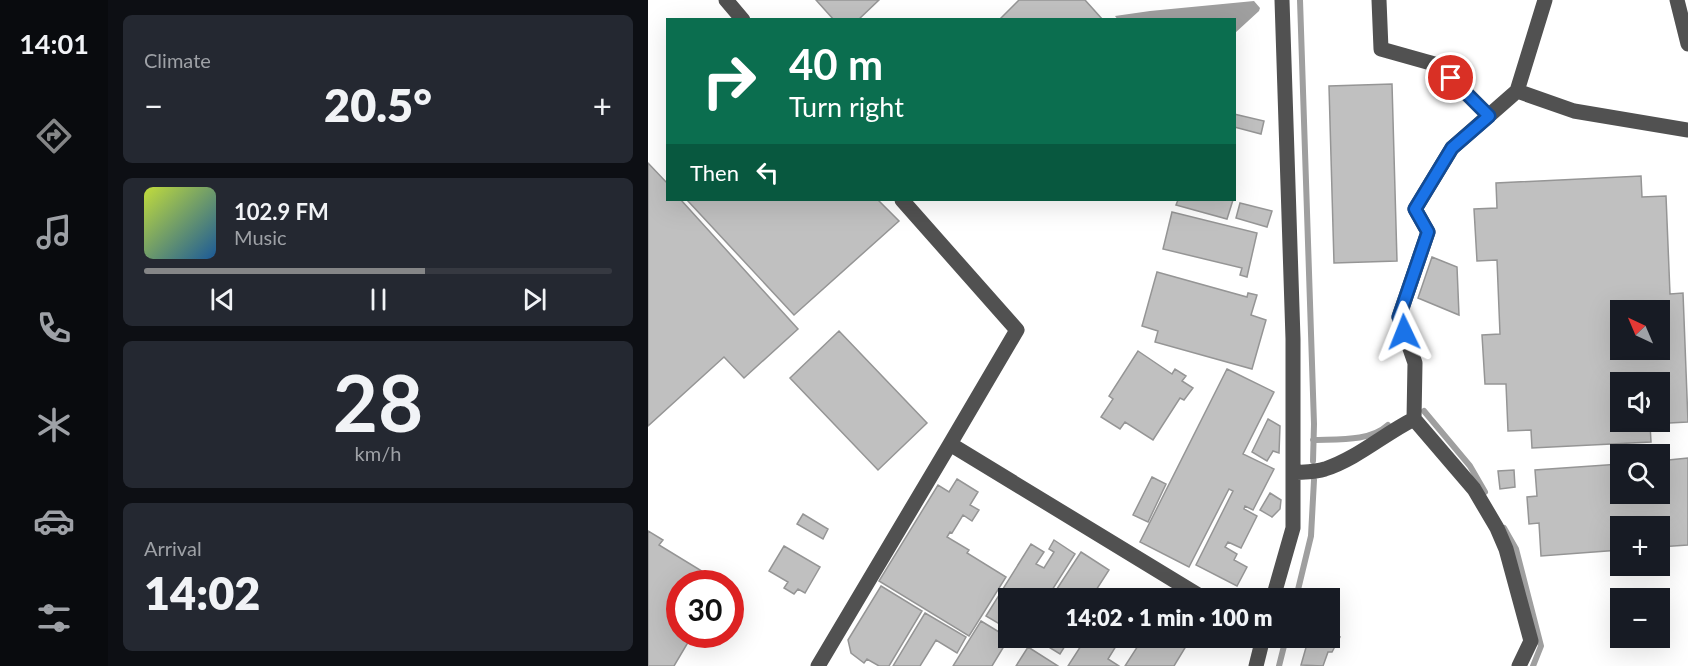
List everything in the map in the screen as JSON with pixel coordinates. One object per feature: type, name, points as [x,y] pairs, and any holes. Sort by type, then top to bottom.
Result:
[{"type":"street","points":[[726,0],[741,18]]},
{"type":"street","points":[[1276,588],[1293,528],[1293,339],[1282,0]]},
{"type":"street","points":[[1379,0],[1381,49],[1438,65],[1489,116]]},
{"type":"street","points":[[1519,666],[1531,641],[1506,549],[1497,528],[1474,489],[1414,419],[1415,363],[1399,317],[1428,232],[1415,209],[1452,148],[1517,91],[1545,0]]},
{"type":"street","points":[[1677,0],[1688,44]]},
{"type":"street","points":[[1517,91],[1574,111],[1688,130]]},
{"type":"street","points":[[824,664],[1017,330],[903,201]]},
{"type":"street","points":[[1293,473],[1324,470],[1365,450],[1391,430],[1414,419]]},
{"type":"street","points":[[950,444],[1187,588]]},
{"type":"street","points":[[1256,666],[1260,648]]},
{"type":"shaded area","points":[[1254,1],[1260,8],[1236,32],[1236,18],[1116,18],[1115,16]]},
{"type":"building","points":[[816,0],[879,0],[860,18],[832,18]]},
{"type":"building","points":[[1019,0],[1085,0],[1101,18],[1001,18]]},
{"type":"building","points":[[1392,84],[1397,261],[1334,263],[1329,86]]},
{"type":"building","points":[[1236,114],[1264,121],[1261,134],[1236,128]]},
{"type":"building","points":[[648,163],[666,182],[666,201],[682,201],[798,329],[744,378],[724,357],[648,426]]},
{"type":"building","points":[[1641,176],[1642,197],[1666,196],[1670,294],[1683,293],[1688,422],[1670,423],[1670,372],[1610,372],[1610,432],[1650,432],[1651,442],[1532,448],[1531,430],[1508,431],[1506,384],[1485,384],[1482,335],[1500,334],[1497,260],[1477,261],[1474,209],[1497,208],[1496,183]]},
{"type":"building","points":[[688,201],[879,201],[899,221],[794,315]]},
{"type":"building","points":[[1178,201],[1233,201],[1227,219],[1176,205]]},
{"type":"building","points":[[1240,203],[1272,211],[1267,227],[1236,218]]},
{"type":"building","points":[[1172,212],[1257,233],[1247,277],[1240,275],[1242,268],[1163,249]]},
{"type":"building","points":[[1432,257],[1457,267],[1459,315],[1418,298]]},
{"type":"building","points":[[1157,272],[1247,297],[1248,293],[1257,295],[1251,315],[1266,320],[1252,369],[1155,342],[1158,331],[1142,326]]},
{"type":"building","points":[[839,331],[927,423],[878,470],[790,378]]},
{"type":"building","points":[[1138,351],[1172,374],[1175,369],[1186,376],[1182,381],[1193,388],[1184,400],[1180,398],[1153,440],[1125,422],[1120,429],[1101,417],[1113,399],[1109,396]]},
{"type":"building","points":[[1227,369],[1274,392],[1243,454],[1274,469],[1253,510],[1245,506],[1244,509],[1257,516],[1241,548],[1228,542],[1225,547],[1237,554],[1234,560],[1247,567],[1237,586],[1196,565],[1233,491],[1229,489],[1189,567],[1140,542]]},
{"type":"building","points":[[1268,419],[1280,426],[1279,453],[1273,451],[1267,461],[1252,452]]},
{"type":"building","points":[[1688,458],[1688,545],[1670,546],[1670,516],[1610,516],[1610,551],[1541,556],[1539,523],[1529,524],[1527,497],[1537,496],[1535,470],[1610,465],[1610,504],[1670,504],[1670,460]]},
{"type":"building","points":[[1514,470],[1515,487],[1500,489],[1498,471]]},
{"type":"building","points":[[1152,477],[1166,484],[1148,522],[1133,515]]},
{"type":"building","points":[[957,479],[978,492],[970,505],[979,510],[972,521],[963,515],[947,537],[969,550],[967,553],[1006,577],[969,636],[879,581],[938,485],[949,492]]},
{"type":"building","points":[[1270,493],[1281,500],[1280,509],[1272,517],[1260,510]]},
{"type":"building","points":[[803,514],[828,529],[823,539],[797,524]]},
{"type":"building","points":[[648,531],[663,540],[659,545],[700,570],[666,570],[666,648],[685,648],[674,666],[648,666]]},
{"type":"building","points":[[1054,540],[1075,554],[1053,588],[1004,588],[1031,544],[1044,552],[1036,564],[1044,568],[1054,552],[1049,549]]},
{"type":"building","points":[[784,546],[820,567],[805,593],[798,589],[794,594],[784,588],[788,582],[769,571]]},
{"type":"building","points":[[1081,552],[1109,570],[1097,588],[1058,588]]},
{"type":"building","points":[[881,586],[922,611],[889,666],[879,666],[867,659],[864,663],[851,653],[848,640]]},
{"type":"building","points":[[998,597],[998,623],[986,616]]},
{"type":"building","points":[[925,613],[966,637],[957,653],[936,640],[920,666],[893,666]]},
{"type":"building","points":[[981,621],[998,631],[998,648],[1003,648],[992,666],[953,666]]},
{"type":"building","points":[[1030,648],[1058,666],[1016,666]]},
{"type":"building","points":[[1050,648],[1064,648],[1060,654]]},
{"type":"building","points":[[1080,648],[1115,648],[1108,659],[1119,666],[1068,666]]},
{"type":"building","points":[[1137,648],[1185,648],[1174,666],[1125,666]]},
{"type":"building","points":[[1306,648],[1334,648],[1332,652],[1328,652],[1323,666],[1301,665]]},
{"type":"waterway","points":[[1300,0],[1314,424],[1313,461]]},
{"type":"waterway","points":[[1424,411],[1470,466],[1485,492]]},
{"type":"waterway","points":[[1313,440],[1363,437],[1388,425]]},
{"type":"waterway","points":[[1298,588],[1311,536],[1314,480]]},
{"type":"waterway","points":[[1504,528],[1516,549],[1541,646],[1533,666]]},
{"type":"waterway","points":[[1279,666],[1284,648]]},
{"type":"route","points":[[1404,332],[1399,317],[1428,232],[1415,209],[1452,148],[1489,116],[1451,78]]}]
